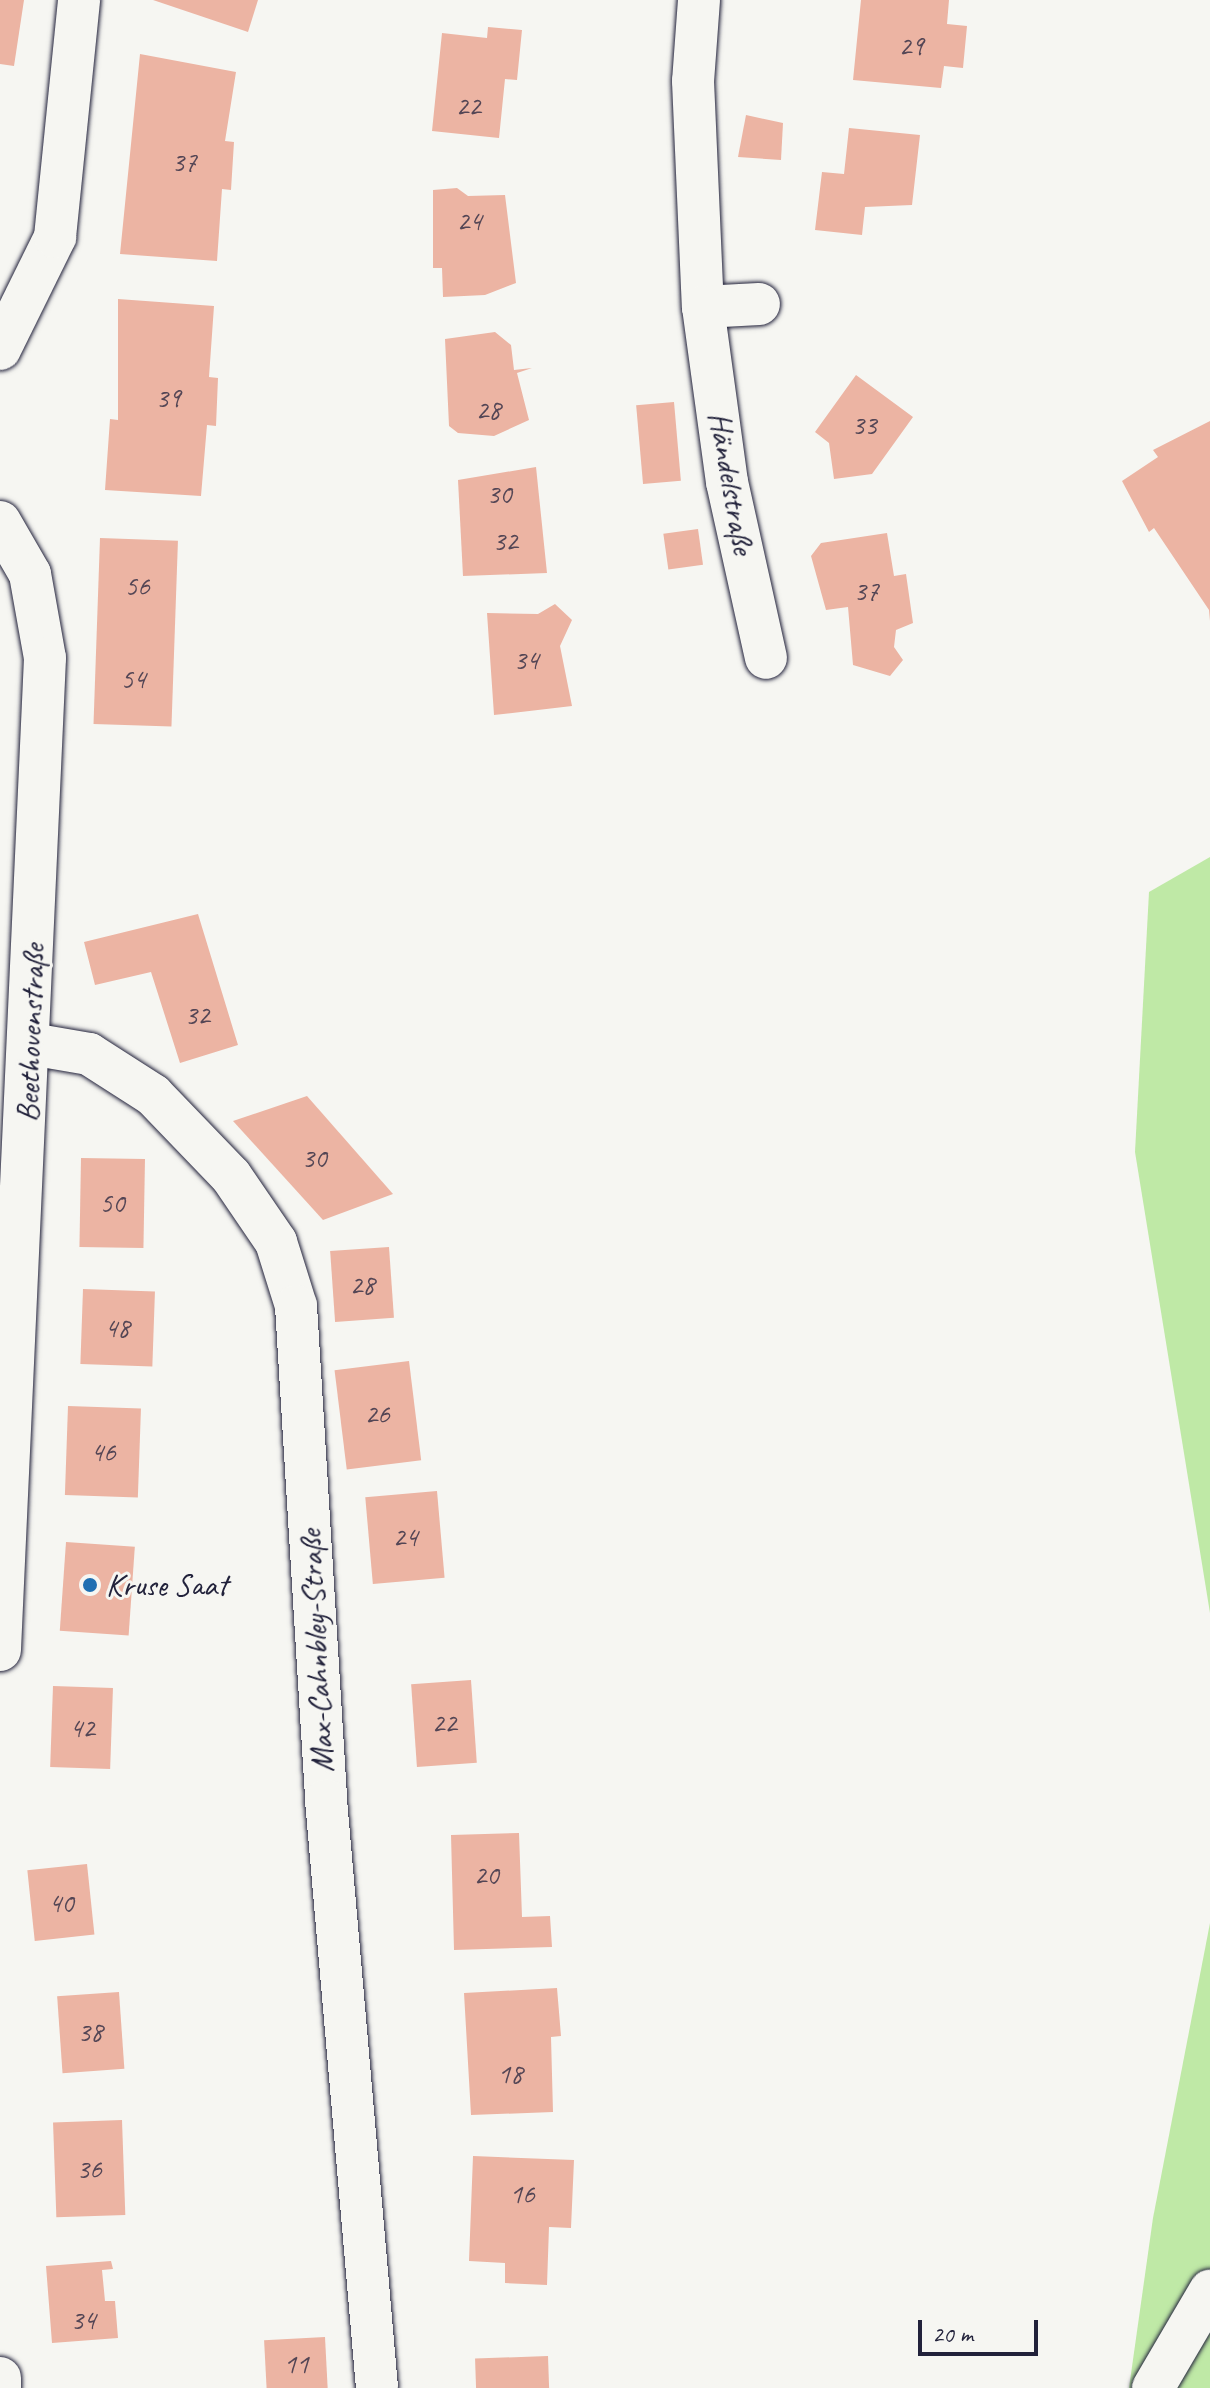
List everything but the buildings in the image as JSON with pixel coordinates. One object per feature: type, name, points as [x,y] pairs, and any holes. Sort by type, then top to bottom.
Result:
[{"type":"street","points":[[0,349],[55,237],[79,0]]},
{"type":"street","name":"Händelstraße","points":[[699,0],[693,81],[703,307],[727,482],[766,658]]},
{"type":"street","points":[[703,307],[759,304]]},
{"type":"street","name":"Beethovenstraße","points":[[0,522],[30,574],[45,658],[31,1044],[0,1650]]},
{"type":"street","name":"Max-Cahnbley-Straße","points":[[31,1044],[89,1054],[153,1095],[231,1176],[276,1242],[296,1306],[331,1863],[377,2388]]},
{"type":"street","points":[[1153,2388],[1210,2291]]},
{"type":"street","points":[[0,2378],[0,2388]]},
{"type":"green space","points":[[1210,857],[1210,1613],[1135,1152],[1149,892]]},
{"type":"green space","points":[[1210,1923],[1210,2388],[1129,2388],[1153,2218]]},
{"type":"place","name":"Kruse Saat","points":[[90,1585]]}]
